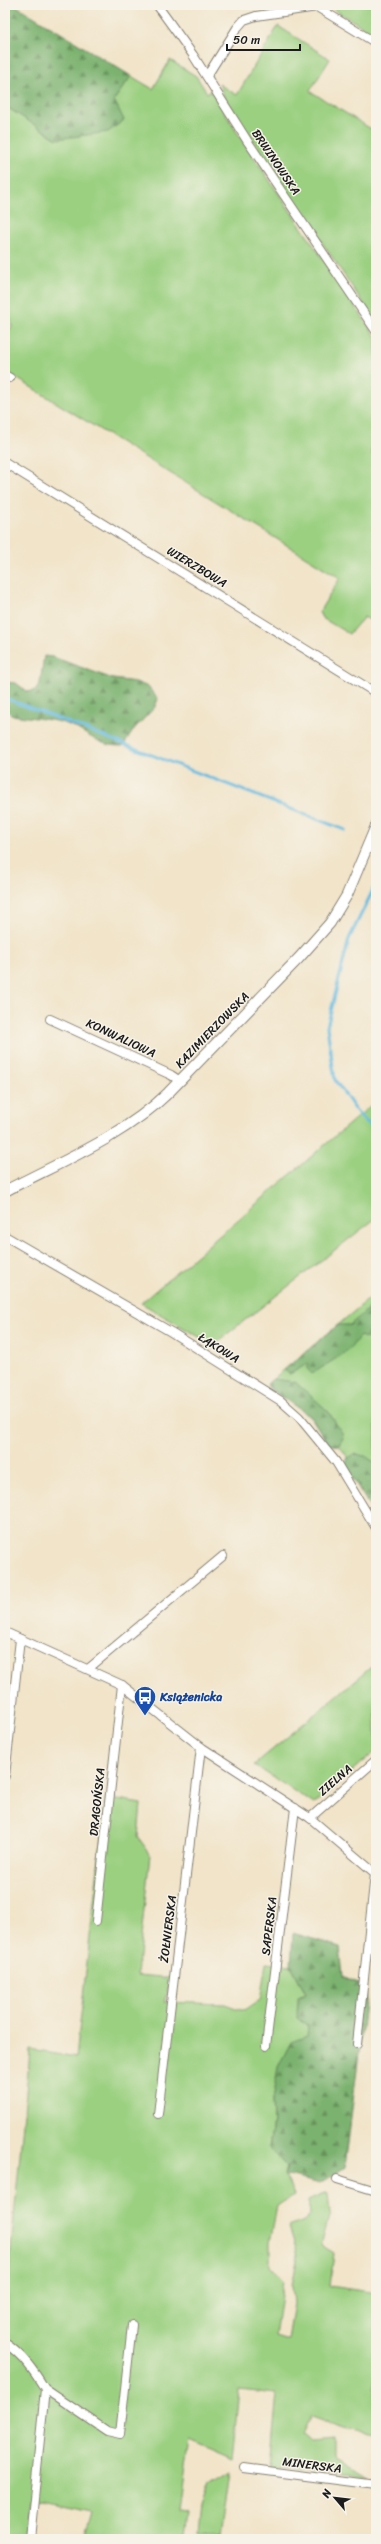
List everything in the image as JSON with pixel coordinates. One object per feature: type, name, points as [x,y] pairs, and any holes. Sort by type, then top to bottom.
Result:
[{"type":"street","name":"BRWINOWSKA","points":[[158,5],[207,76],[376,331]]},
{"type":"street","points":[[207,76],[244,20],[256,16],[317,7],[376,43]]},
{"type":"street","name":"WIERZBOWA","points":[[5,463],[376,692]]},
{"type":"street","name":"KAZIMIERZOWSKA","points":[[5,1190],[121,1130],[154,1106],[180,1081],[299,958],[330,922],[347,895],[376,826]]},
{"type":"street","name":"KONWALIOWA","points":[[50,1019],[171,1075],[180,1081]]},
{"type":"street","name":"ŁĄKOWA","points":[[5,1236],[171,1332],[281,1401],[299,1417],[336,1462],[373,1517],[376,1528]]},
{"type":"street","points":[[88,1669],[223,1556]]},
{"type":"street","points":[[5,1632],[122,1685],[201,1747],[310,1818],[376,1874],[357,2044]]},
{"type":"street","points":[[5,1776],[20,1640]]},
{"type":"street","name":"DRAGOŃSKA","points":[[96,1921],[122,1685]]},
{"type":"street","name":"ŻOŁNIERSKA","points":[[158,2114],[201,1747]]},
{"type":"street","name":"ZIELNA","points":[[310,1818],[376,1760]]},
{"type":"street","name":"SAPERSKA","points":[[266,2046],[295,1808]]},
{"type":"street","points":[[337,2179],[376,2191]]},
{"type":"street","points":[[5,2343],[16,2350],[32,2369],[45,2389],[107,2431],[120,2434],[132,2325]]},
{"type":"street","points":[[30,2539],[45,2389]]},
{"type":"street","name":"MINERSKA","points":[[244,2468],[376,2485]]},
{"type":"green space","points":[[5,5],[15,5],[131,76],[114,100],[124,120],[108,132],[57,139],[5,106]]},
{"type":"green space","points":[[327,5],[376,5],[376,24],[371,32]]},
{"type":"green space","points":[[278,26],[330,59],[310,91],[376,132],[376,322],[225,99],[219,84],[237,95]]},
{"type":"green space","points":[[170,60],[196,76],[207,93],[211,90],[238,134],[376,337],[376,443],[371,451],[376,470],[374,505],[376,514],[376,623],[364,617],[349,634],[322,618],[319,612],[340,578],[5,371],[5,333],[12,327],[5,299],[5,106],[57,139],[114,100],[131,76],[153,89]]},
{"type":"green space","points":[[44,656],[53,657],[113,679],[136,682],[148,687],[158,699],[155,707],[135,728],[123,746],[105,744],[64,723],[12,715],[5,708],[5,682],[16,683],[28,692],[36,690],[40,683]]},
{"type":"green space","points":[[376,1101],[376,1218],[213,1345],[141,1303]]},
{"type":"green space","points":[[376,1293],[376,1510],[372,1509],[345,1465],[348,1458],[339,1445],[329,1445],[311,1417],[269,1388],[267,1384]]},
{"type":"green space","points":[[376,1302],[376,1325],[372,1327],[376,1330],[376,1342],[360,1336],[349,1350],[312,1374],[307,1369],[309,1363],[290,1374],[284,1370],[338,1325],[350,1325]]},
{"type":"green space","points":[[273,1379],[295,1382],[328,1411],[342,1433],[343,1438],[339,1445],[329,1445],[311,1417],[268,1387],[267,1384]]},
{"type":"green space","points":[[355,1454],[365,1456],[376,1463],[376,1484],[367,1502],[345,1465],[348,1458]]},
{"type":"green space","points":[[376,1663],[376,1751],[314,1804],[254,1765]]},
{"type":"green space","points":[[106,1798],[141,1804],[138,1837],[150,1854],[137,1975],[172,1978],[164,2002],[225,2004],[244,2011],[260,2000],[266,1963],[291,1965],[306,1994],[309,2040],[272,2100],[273,2122],[269,2148],[287,2167],[285,2175],[294,2195],[277,2206],[270,2242],[270,2266],[283,2281],[275,2336],[288,2340],[294,2303],[292,2286],[298,2255],[289,2227],[304,2221],[310,2214],[308,2201],[328,2193],[330,2214],[321,2245],[334,2253],[330,2286],[376,2293],[375,2433],[344,2428],[311,2416],[302,2435],[310,2442],[334,2440],[334,2457],[368,2475],[270,2464],[277,2394],[239,2390],[232,2458],[190,2440],[180,2513],[188,2516],[185,2539],[84,2539],[92,2512],[31,2500],[26,2539],[5,2539],[5,2312],[30,2050],[76,2057]]},
{"type":"green space","points":[[293,1933],[340,1947],[343,1976],[367,1987],[345,2167],[320,2184],[285,2175],[287,2167],[269,2148],[273,2122],[272,2100],[278,2067],[291,2042],[307,2036],[308,2025],[297,2018],[298,1997],[306,1994],[291,1965]]},
{"type":"green space","points":[[230,2471],[221,2539],[198,2539],[201,2507],[209,2484]]},
{"type":"waterway","points":[[5,698],[345,830]]},
{"type":"waterway","points":[[376,884],[349,939],[327,1027],[335,1080],[357,1112],[376,1132]]},
{"type":"place","name":"Książenicka","points":[[145,1716]]}]
